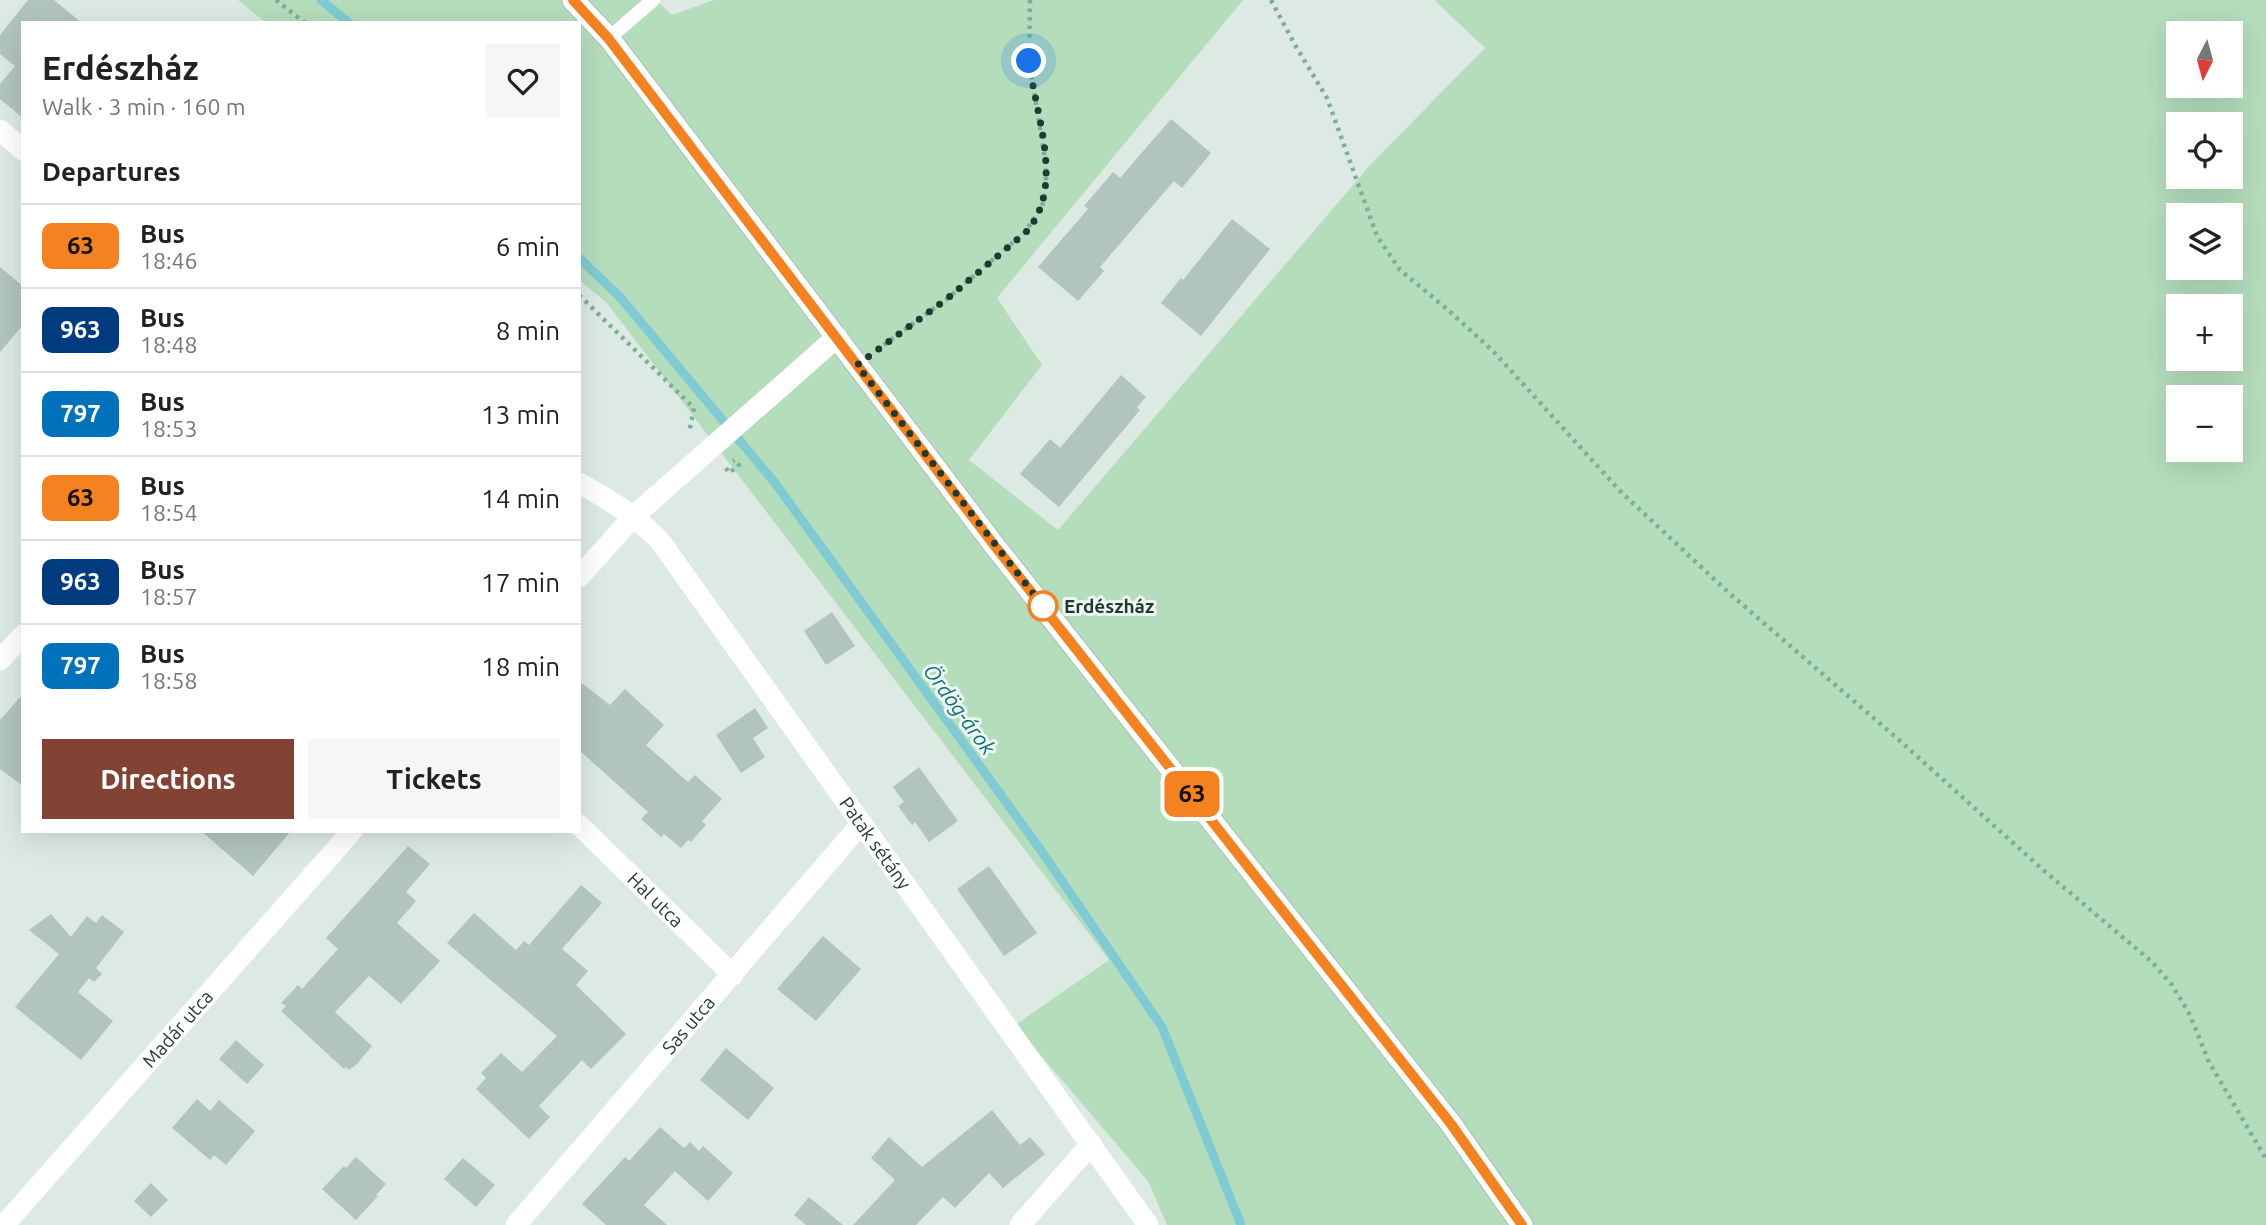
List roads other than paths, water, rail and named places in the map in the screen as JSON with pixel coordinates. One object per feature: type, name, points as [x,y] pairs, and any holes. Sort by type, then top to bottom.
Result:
[{"type":"street","points":[[573,0],[608,38],[994,545],[1451,1124],[1522,1225]]},
{"type":"street","points":[[0,130],[21,148]]},
{"type":"street","points":[[581,575],[634,516],[837,337]]},
{"type":"street","name":"Patak sétány","points":[[581,484],[621,506],[664,546],[1148,1225]]},
{"type":"street","points":[[0,660],[21,637]]},
{"type":"street","name":"Sas utca","points":[[516,1225],[861,824]]},
{"type":"street","name":"Hal utca","points":[[581,827],[733,975]]},
{"type":"street","name":"Madár utca","points":[[4,1225],[350,833]]},
{"type":"street","points":[[1020,1225],[1091,1144]]},
{"type":"lane","points":[[608,38],[653,0]]},
{"type":"waterway","name":"Ördög-árok","points":[[321,0],[347,21]]},
{"type":"waterway","name":"Ördög-árok","points":[[581,260],[620,297],[775,483],[1040,849],[1162,1027],[1241,1225]]},
{"type":"place","name":"Erdészház","points":[[1043,606]]}]
